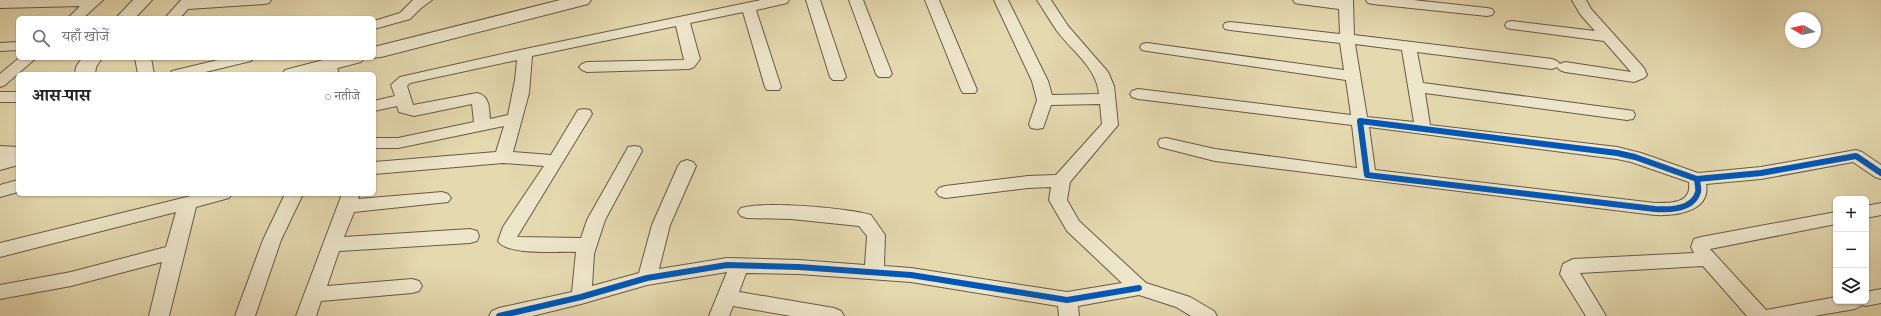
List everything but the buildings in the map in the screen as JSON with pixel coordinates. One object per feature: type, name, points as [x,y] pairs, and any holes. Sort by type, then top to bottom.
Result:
[{"type":"street","points":[[127,16],[143,0]]},
{"type":"street","points":[[174,16],[186,2],[264,0]]},
{"type":"street","points":[[376,52],[582,0]]},
{"type":"street","points":[[483,126],[480,101],[477,98],[414,111],[405,108],[404,99],[399,85],[404,80],[782,0]]},
{"type":"street","points":[[813,0],[838,77]]},
{"type":"street","points":[[856,0],[884,74]]},
{"type":"street","points":[[932,0],[969,90]]},
{"type":"street","points":[[1000,0],[1040,81],[1045,100],[1038,124]]},
{"type":"street","points":[[1044,0],[1062,29],[1100,72],[1106,86],[1110,125],[1065,176],[1058,200],[1073,226],[1139,288],[1183,302],[1207,316]]},
{"type":"street","points":[[1300,0],[1346,3],[1347,39],[1367,175]]},
{"type":"street","points":[[1373,0],[1487,12]]},
{"type":"street","points":[[1230,26],[1410,46],[1634,77],[1639,76],[1639,71],[1585,11],[1579,0]]},
{"type":"street","points":[[0,4],[95,1]]},
{"type":"street","points":[[77,16],[95,1]]},
{"type":"street","points":[[376,25],[404,16],[420,1]]},
{"type":"street","points":[[748,7],[773,87]]},
{"type":"street","points":[[587,67],[689,64],[692,59],[682,21]]},
{"type":"street","points":[[1512,25],[1608,37]]},
{"type":"street","points":[[0,47],[16,46]]},
{"type":"street","points":[[1410,46],[1423,129]]},
{"type":"street","points":[[1147,47],[1353,76]]},
{"type":"street","points":[[503,158],[515,119],[525,77],[525,54]]},
{"type":"street","points":[[0,82],[26,60]]},
{"type":"street","points":[[85,72],[86,67],[91,60]]},
{"type":"street","points":[[143,60],[146,72]]},
{"type":"street","points":[[186,72],[237,60]]},
{"type":"street","points":[[308,72],[331,69],[350,60]]},
{"type":"street","points":[[1416,87],[1627,115]]},
{"type":"street","points":[[1138,94],[1629,156],[1707,178],[1761,173],[1856,156],[1881,173]]},
{"type":"street","points":[[0,97],[16,97]]},
{"type":"street","points":[[376,106],[404,99]]},
{"type":"street","points":[[1045,100],[1108,99]]},
{"type":"street","points":[[584,114],[556,161],[510,232],[507,241],[514,244],[588,245]]},
{"type":"street","points":[[376,143],[398,144],[515,119]]},
{"type":"street","points":[[1166,143],[1216,155],[1367,175],[1655,209],[1671,210],[1684,206],[1693,200],[1707,178]]},
{"type":"street","points":[[581,297],[585,254],[596,220],[634,151]]},
{"type":"street","points":[[0,152],[16,153]]},
{"type":"street","points":[[376,168],[503,158],[556,161]]},
{"type":"street","points":[[0,163],[16,159]]},
{"type":"street","points":[[647,278],[661,225],[687,166]]},
{"type":"street","points":[[944,192],[1065,176]]},
{"type":"street","points":[[0,191],[16,187]]},
{"type":"street","points":[[0,250],[214,196]]},
{"type":"street","points":[[245,316],[272,240],[293,196]]},
{"type":"street","points":[[306,316],[348,200],[442,198]]},
{"type":"street","points":[[159,316],[174,252],[188,202]]},
{"type":"street","points":[[1869,211],[1881,209]]},
{"type":"street","points":[[747,212],[772,211],[810,213],[865,220],[876,235],[874,272]]},
{"type":"street","points":[[1759,316],[1706,258],[1700,247],[1701,244],[1833,219]]},
{"type":"street","points":[[332,245],[470,236]]},
{"type":"street","points":[[0,292],[72,279],[174,252]]},
{"type":"street","points":[[1596,316],[1570,274],[1570,269],[1573,266],[1706,258]]},
{"type":"street","points":[[499,316],[581,297],[647,278],[701,268],[734,265],[911,275],[1068,308],[1139,288]]},
{"type":"street","points":[[720,316],[727,297],[734,265]]},
{"type":"street","points":[[314,294],[412,286]]},
{"type":"street","points":[[1869,298],[1881,296]]},
{"type":"street","points":[[727,297],[834,316]]},
{"type":"street","points":[[1772,316],[1838,304]]},
{"type":"cycle path","points":[[1697,179],[1698,192],[1691,202],[1674,209],[1655,209],[1367,175],[1360,121],[1617,153],[1635,157],[1697,179],[1761,173],[1856,156],[1881,173]]},
{"type":"cycle path","points":[[499,316],[581,297],[647,278],[727,265],[799,267],[911,275],[1067,300],[1139,288]]}]
